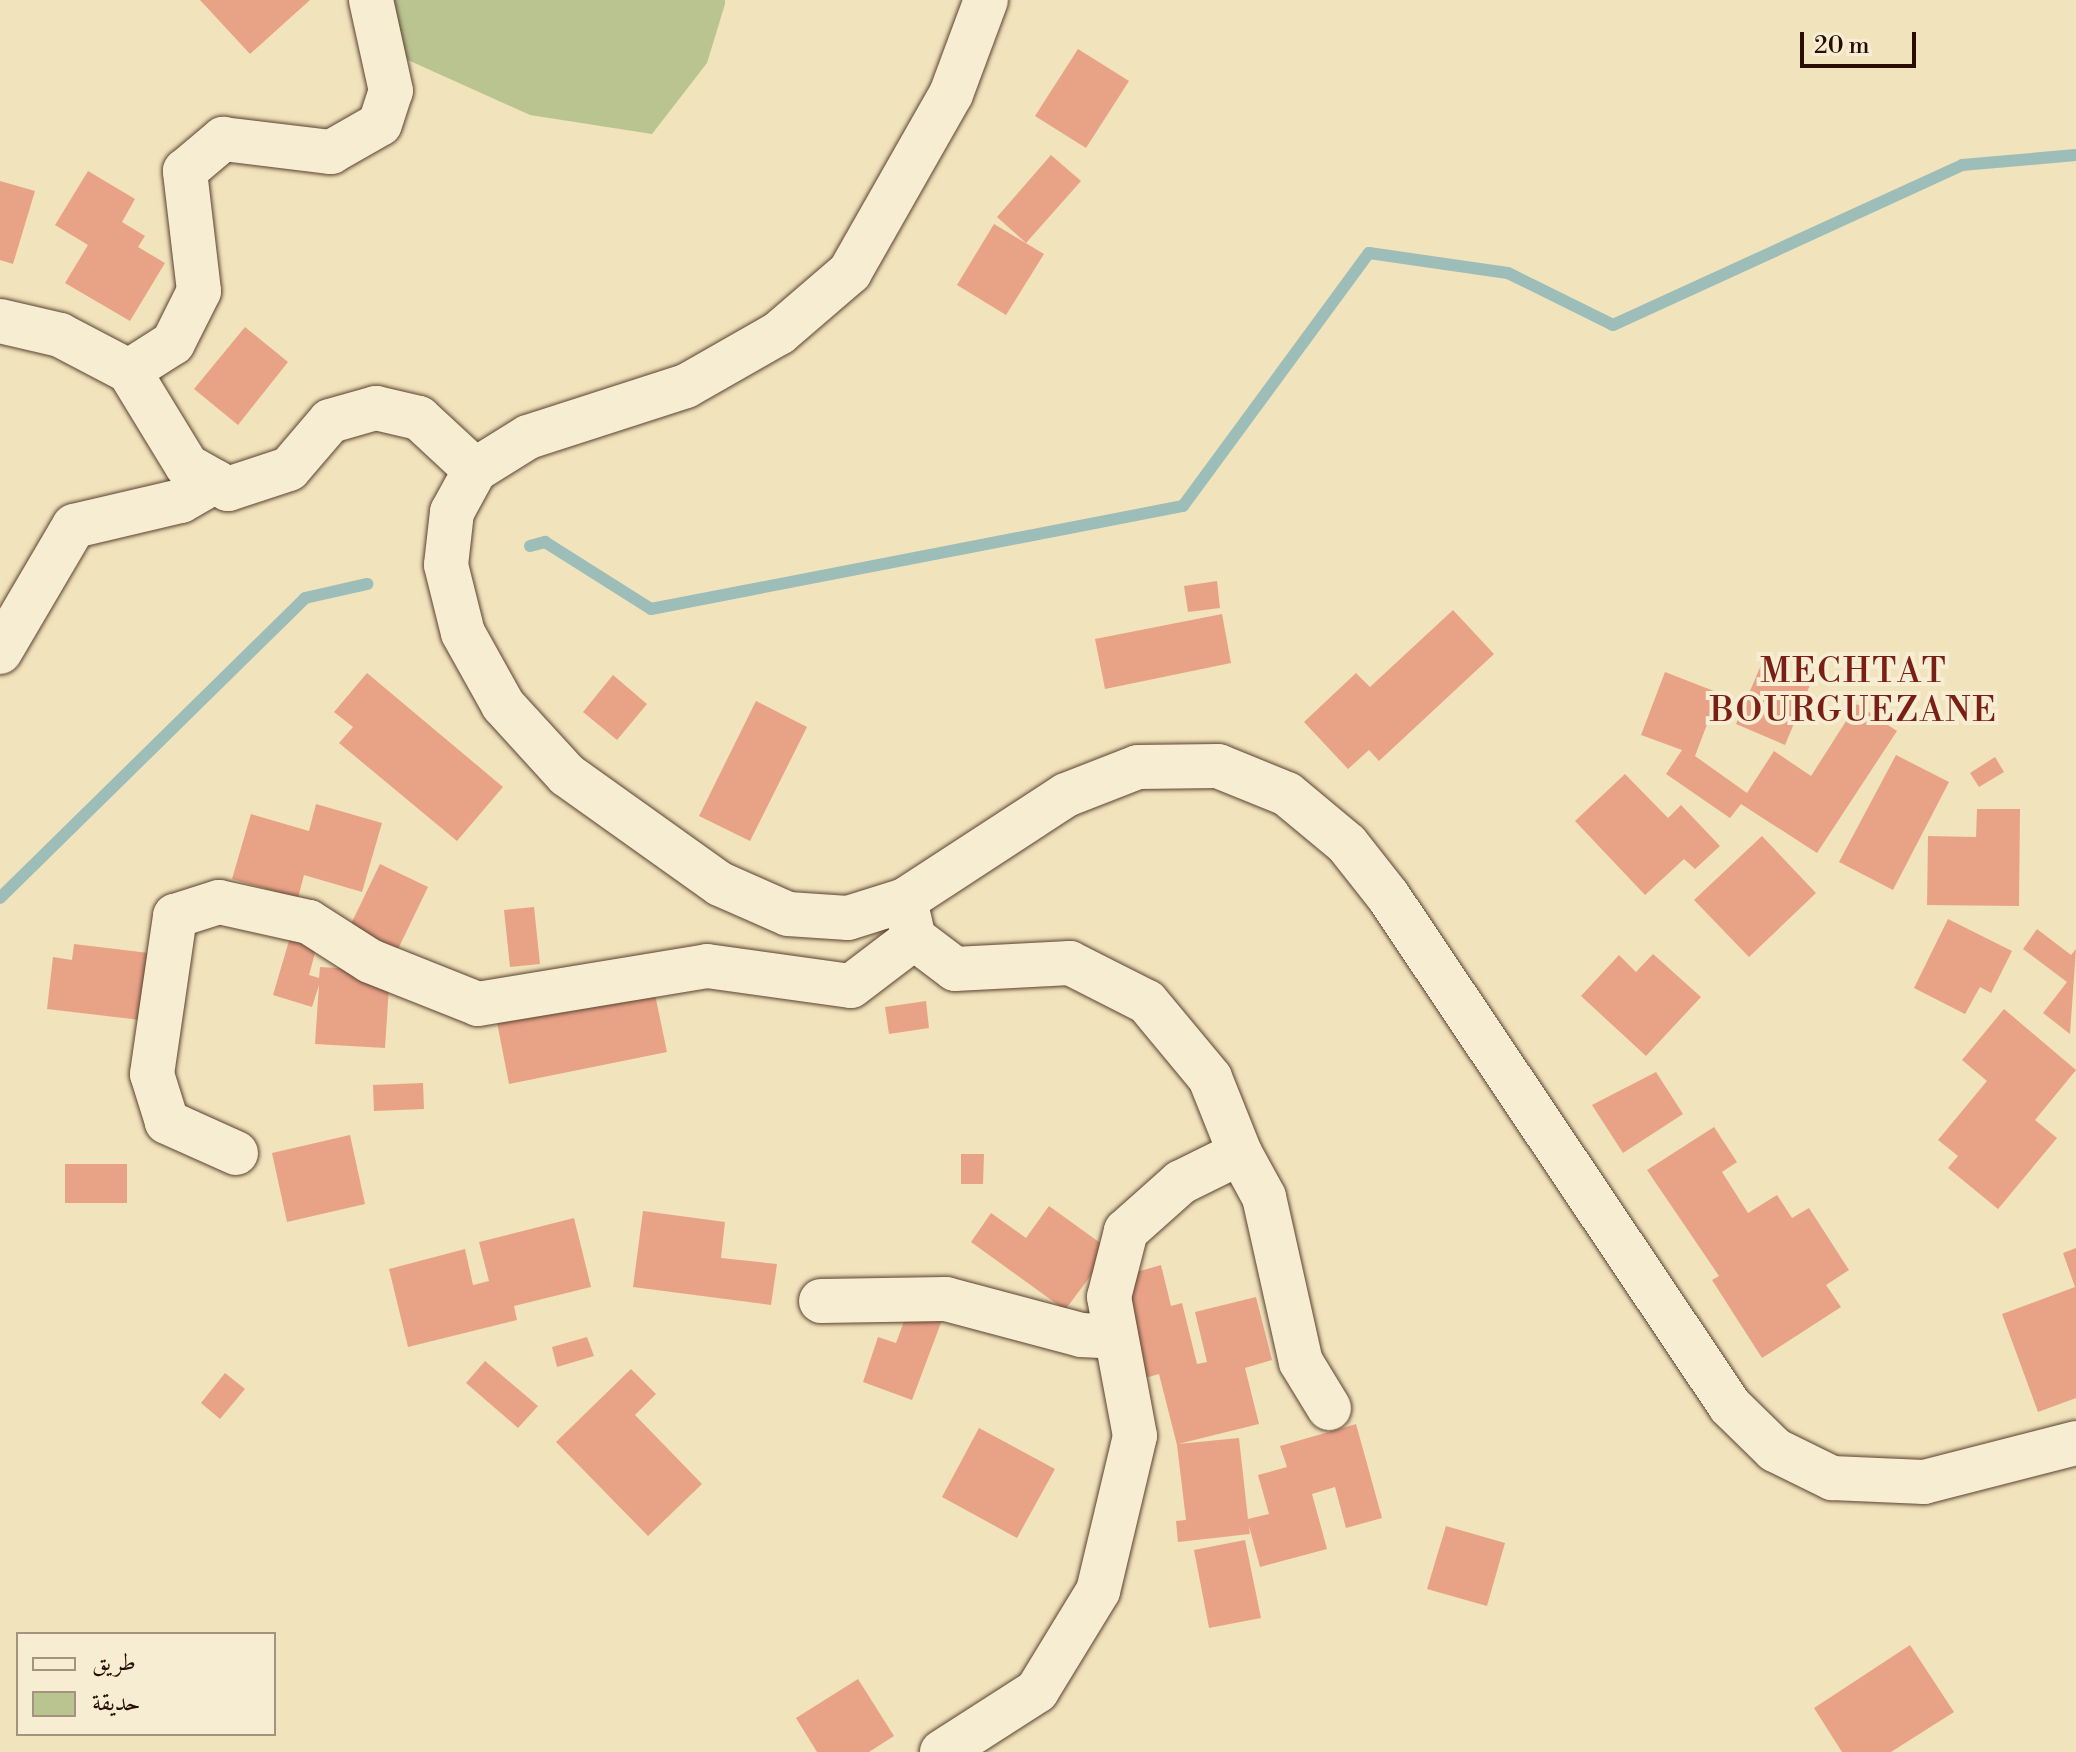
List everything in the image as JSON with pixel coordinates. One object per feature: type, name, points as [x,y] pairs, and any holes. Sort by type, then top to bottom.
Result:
[{"type":"street","points":[[129,371],[173,343],[199,291],[185,171],[223,139],[331,152],[380,124],[391,91],[371,0]]},
{"type":"street","points":[[986,0],[951,94],[850,272],[779,333],[686,386],[528,437],[475,470],[452,512],[446,565],[463,633],[503,705],[567,775],[720,884],[788,914],[909,919],[955,969],[1070,963],[1147,1002],[1210,1078],[1240,1153],[1264,1197],[1301,1362],[1329,1408]]},
{"type":"street","points":[[0,321],[60,335],[129,371],[187,466],[228,489],[289,469],[330,421],[376,408],[419,418],[475,470]]},
{"type":"street","points":[[0,652],[74,526],[181,501],[215,481]]},
{"type":"street","points":[[236,1153],[167,1122],[152,1074],[175,916],[219,902],[309,922],[370,961],[478,1004],[707,966],[851,986],[909,919],[1066,795],[1138,767],[1218,766],[1287,794],[1347,844],[1388,896],[1730,1406],[1775,1450],[1832,1478],[1924,1482],[2076,1443]]},
{"type":"street","points":[[942,1752],[1037,1691],[1098,1591],[1135,1436],[1109,1297],[1126,1231],[1181,1182],[1240,1153]]},
{"type":"street","points":[[821,1301],[946,1299],[1081,1335],[1116,1337]]},
{"type":"green space","points":[[388,0],[725,0],[725,4],[707,63],[652,134],[530,115],[399,56]]},
{"type":"building","points":[[200,0],[310,0],[250,54]]},
{"type":"building","points":[[1078,49],[1129,81],[1086,148],[1035,116]]},
{"type":"building","points":[[1051,155],[1081,181],[1026,243],[997,217]]},
{"type":"building","points":[[88,171],[135,199],[122,222],[145,236],[138,247],[165,263],[130,321],[65,283],[88,245],[55,225]]},
{"type":"building","points":[[0,181],[35,191],[13,264],[0,260]]},
{"type":"building","points":[[994,224],[1044,254],[1006,315],[957,285]]},
{"type":"building","points":[[245,327],[288,362],[238,425],[194,389]]},
{"type":"building","points":[[1217,581],[1220,608],[1188,612],[1184,586]]},
{"type":"building","points":[[1453,610],[1494,654],[1379,761],[1369,750],[1348,769],[1304,722],[1356,673],[1370,687]]},
{"type":"building","points":[[1222,614],[1231,663],[1105,689],[1095,639]]},
{"type":"building","points":[[1761,665],[1810,685],[1785,745],[1736,724]]},
{"type":"building","points":[[1665,672],[1719,693],[1695,756],[1747,793],[1774,751],[1811,776],[1857,704],[1897,731],[1817,853],[1741,804],[1730,818],[1666,774],[1682,750],[1641,735]]},
{"type":"building","points":[[367,673],[503,787],[457,841],[339,743],[353,727],[334,712]]},
{"type":"building","points":[[613,675],[647,704],[617,740],[583,712]]},
{"type":"building","points":[[756,701],[807,727],[750,841],[699,816]]},
{"type":"building","points":[[1896,755],[1949,782],[1893,890],[1839,862]]},
{"type":"building","points":[[1995,757],[2004,772],[1979,787],[1970,773]]},
{"type":"building","points":[[1625,774],[1668,818],[1681,805],[1720,846],[1695,869],[1684,859],[1645,895],[1575,821]]},
{"type":"building","points":[[316,804],[382,823],[362,892],[304,875],[298,898],[232,879],[251,814],[309,831]]},
{"type":"building","points":[[1977,809],[2020,809],[2019,906],[1927,905],[1928,836],[1976,837]]},
{"type":"building","points":[[1762,836],[1816,893],[1749,957],[1694,900]]},
{"type":"building","points":[[380,864],[428,887],[398,949],[350,926]]},
{"type":"building","points":[[534,907],[540,964],[510,967],[504,910]]},
{"type":"building","points":[[1948,919],[2012,951],[1991,993],[1980,987],[1965,1014],[1914,988]]},
{"type":"building","points":[[2037,929],[2071,955],[2076,949],[2070,1034],[2043,1013],[2067,982],[2023,949]]},
{"type":"building","points":[[291,934],[318,942],[309,975],[319,978],[320,967],[390,971],[385,1048],[315,1044],[319,985],[312,1007],[273,995]]},
{"type":"building","points":[[74,944],[157,954],[149,1021],[47,1009],[53,957],[72,960]]},
{"type":"building","points":[[1653,954],[1701,997],[1646,1056],[1581,996],[1619,955],[1636,972]]},
{"type":"building","points":[[652,980],[667,1052],[509,1084],[495,1012]]},
{"type":"building","points":[[926,1001],[929,1028],[889,1034],[885,1007]]},
{"type":"building","points":[[2004,1009],[2076,1070],[2035,1120],[2057,1138],[1998,1209],[1948,1168],[1958,1156],[1938,1140],[1987,1081],[1962,1060]]},
{"type":"building","points":[[1656,1072],[1683,1114],[1623,1153],[1592,1105]]},
{"type":"building","points":[[423,1083],[424,1109],[374,1111],[373,1085]]},
{"type":"building","points":[[1714,1127],[1737,1162],[1722,1172],[1748,1213],[1777,1195],[1792,1218],[1809,1208],[1849,1270],[1826,1285],[1841,1307],[1762,1358],[1712,1280],[1719,1276],[1647,1170]]},
{"type":"building","points":[[350,1135],[365,1204],[287,1222],[272,1153]]},
{"type":"building","points":[[961,1154],[984,1154],[983,1184],[961,1184]]},
{"type":"building","points":[[65,1164],[127,1164],[127,1203],[65,1203]]},
{"type":"building","points":[[1049,1206],[1110,1250],[1065,1310],[971,1242],[991,1213],[1026,1238]]},
{"type":"building","points":[[643,1211],[725,1222],[721,1258],[777,1264],[771,1305],[633,1287]]},
{"type":"building","points":[[574,1218],[591,1287],[514,1306],[517,1320],[408,1347],[389,1269],[465,1249],[473,1285],[489,1281],[479,1242]]},
{"type":"building","points":[[2076,1248],[2076,1398],[2038,1412],[2002,1314],[2075,1287],[2063,1253]]},
{"type":"building","points":[[1161,1265],[1171,1306],[1182,1303],[1197,1364],[1207,1362],[1195,1312],[1256,1297],[1272,1360],[1245,1368],[1259,1424],[1178,1444],[1239,1438],[1248,1519],[1269,1514],[1258,1475],[1287,1467],[1280,1446],[1356,1424],[1382,1518],[1346,1528],[1335,1487],[1312,1494],[1327,1549],[1260,1567],[1249,1526],[1250,1534],[1178,1542],[1176,1521],[1186,1520],[1177,1445],[1159,1374],[1145,1378],[1119,1277]]},
{"type":"building","points":[[909,1308],[942,1320],[912,1400],[863,1382],[878,1337],[896,1343]]},
{"type":"building","points":[[587,1337],[594,1356],[557,1367],[552,1347]]},
{"type":"building","points":[[485,1361],[538,1406],[518,1428],[466,1383]]},
{"type":"building","points":[[631,1369],[656,1394],[635,1415],[702,1484],[648,1536],[556,1442]]},
{"type":"building","points":[[225,1373],[245,1389],[220,1419],[201,1403]]},
{"type":"building","points":[[979,1428],[1055,1469],[1017,1538],[942,1497]]},
{"type":"building","points":[[1446,1526],[1505,1543],[1487,1606],[1427,1589]]},
{"type":"building","points":[[1245,1540],[1261,1618],[1209,1628],[1194,1550]]},
{"type":"building","points":[[1910,1645],[1954,1712],[1891,1752],[1842,1752],[1814,1708]]},
{"type":"building","points":[[858,1679],[894,1736],[869,1752],[817,1752],[796,1718]]},
{"type":"waterway","points":[[530,546],[545,542],[651,609],[1183,506],[1369,253],[1508,273],[1613,325],[1962,165],[2076,155]]},
{"type":"waterway","points":[[0,898],[305,598],[367,584]]},
{"type":"district","name":"MECHTAT BOURGUEZANE","points":[[1854,692]]}]
